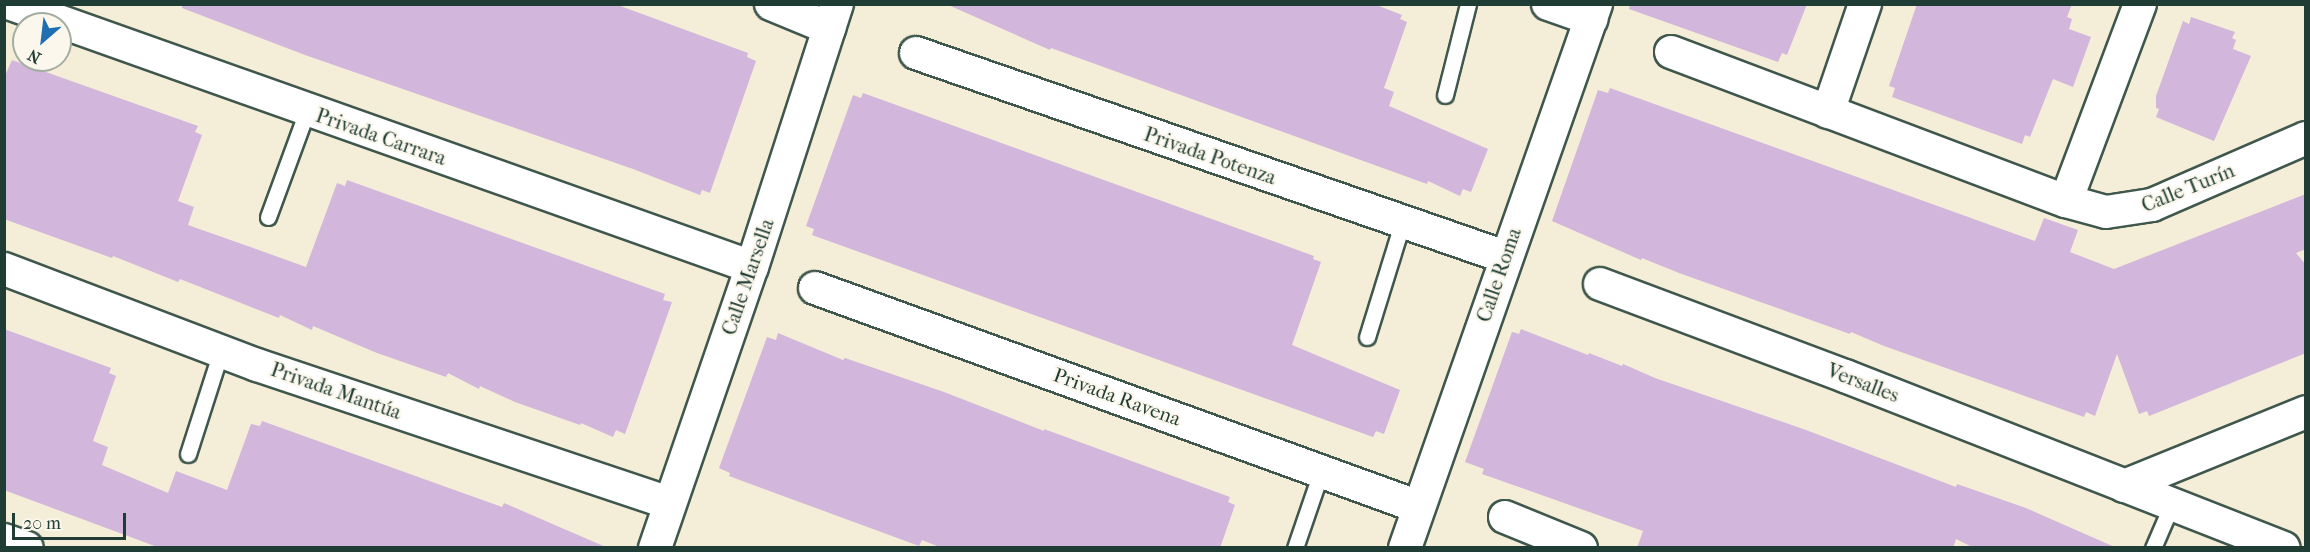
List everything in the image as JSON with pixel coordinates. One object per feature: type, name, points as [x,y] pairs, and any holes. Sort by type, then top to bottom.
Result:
[{"type":"street","name":"Privada Carrara","points":[[11,4],[307,111],[752,267]]},
{"type":"street","points":[[771,4],[833,16]]},
{"type":"street","points":[[1548,4],[1594,12]]},
{"type":"street","points":[[1828,112],[1865,4]]},
{"type":"street","points":[[2066,201],[2140,4]]},
{"type":"street","name":"Calle Roma","points":[[1406,548],[1505,257],[1594,12]]},
{"type":"street","name":"Calle Marsella","points":[[655,548],[752,267],[833,16]]},
{"type":"street","name":"Calle Turín","points":[[1671,52],[2066,201],[2106,212],[2129,211],[2152,205],[2306,138]]},
{"type":"street","name":"Privada Potenza","points":[[916,54],[1505,257]]},
{"type":"street","name":"Privada Mantúa","points":[[4,269],[221,351],[670,503]]},
{"type":"street","name":"Versalles","points":[[1600,284],[1845,376],[2283,548]]},
{"type":"street","name":"Privada Ravena","points":[[815,288],[1419,507]]},
{"type":"street","points":[[2124,486],[2306,412]]},
{"type":"street","points":[[1505,518],[1581,548]]},
{"type":"street","points":[[4,540],[27,548]]},
{"type":"lane","points":[[1445,95],[1468,4]]},
{"type":"lane","points":[[268,217],[307,111]]},
{"type":"lane","points":[[1367,337],[1402,221]]},
{"type":"lane","points":[[188,454],[221,351]]},
{"type":"lane","points":[[1295,548],[1321,472]]},
{"type":"lane","points":[[2153,548],[2172,504]]},
{"type":"building","points":[[182,4],[615,4],[748,53],[747,57],[756,61],[710,193],[702,190],[700,195],[633,169],[305,55],[182,8]]},
{"type":"building","points":[[946,4],[1374,4],[1402,15],[1400,19],[1407,22],[1384,88],[1394,92],[1389,106],[1488,149],[1471,192],[1463,189],[1460,196],[1428,181],[1427,184],[1051,48],[1050,50]]},
{"type":"building","points":[[1630,4],[1807,4],[1787,55],[1782,53],[1778,62],[1629,9]]},
{"type":"building","points":[[1917,4],[2072,4],[2067,17],[2072,19],[2069,29],[2091,37],[2073,87],[2053,79],[2030,137],[2025,135],[2022,144],[1892,97],[1895,88],[1889,86]]},
{"type":"building","points":[[2191,17],[2235,32],[2232,38],[2236,40],[2233,49],[2251,56],[2214,141],[2156,117],[2159,109],[2156,108],[2156,96],[2183,21],[2189,24]]},
{"type":"building","points":[[12,60],[12,72],[46,72],[198,126],[195,132],[202,135],[178,201],[194,207],[188,225],[306,267],[337,183],[345,186],[347,180],[665,294],[663,300],[672,302],[625,434],[616,430],[613,437],[581,423],[580,425],[515,402],[480,386],[479,389],[448,373],[446,377],[377,353],[313,326],[312,330],[280,315],[279,318],[180,279],[178,282],[113,256],[112,258],[4,219],[4,78]]},
{"type":"building","points":[[1610,88],[2035,241],[2044,218],[2078,230],[2070,252],[2114,269],[2306,194],[2306,249],[2296,253],[2306,265],[2306,353],[2149,416],[2147,411],[2139,414],[2117,354],[2095,416],[2086,412],[2084,417],[1884,346],[1851,332],[1850,334],[1642,258],[1641,260],[1552,221],[1598,90],[1608,93]]},
{"type":"building","points":[[863,93],[1314,256],[1313,259],[1321,262],[1292,345],[1400,390],[1384,434],[1376,431],[1373,437],[812,235],[814,229],[806,226],[853,95],[861,98]]},
{"type":"building","points":[[4,329],[111,368],[109,373],[116,376],[93,441],[108,447],[102,465],[168,493],[176,471],[227,490],[251,424],[260,426],[262,421],[502,507],[504,503],[608,548],[160,548],[4,490]]},
{"type":"building","points":[[1521,329],[1588,355],[1589,353],[1622,366],[1623,364],[1655,378],[1806,430],[1956,487],[1957,484],[2026,508],[2117,548],[1974,548],[1956,539],[1953,548],[1637,548],[1643,531],[1482,474],[1484,469],[1465,462],[1512,332],[1519,334]]},
{"type":"building","points":[[778,333],[843,360],[845,358],[944,392],[1044,431],[1044,429],[1230,497],[1228,502],[1235,505],[1220,548],[942,548],[922,540],[919,546],[729,476],[730,473],[719,468],[767,337],[776,340]]}]
